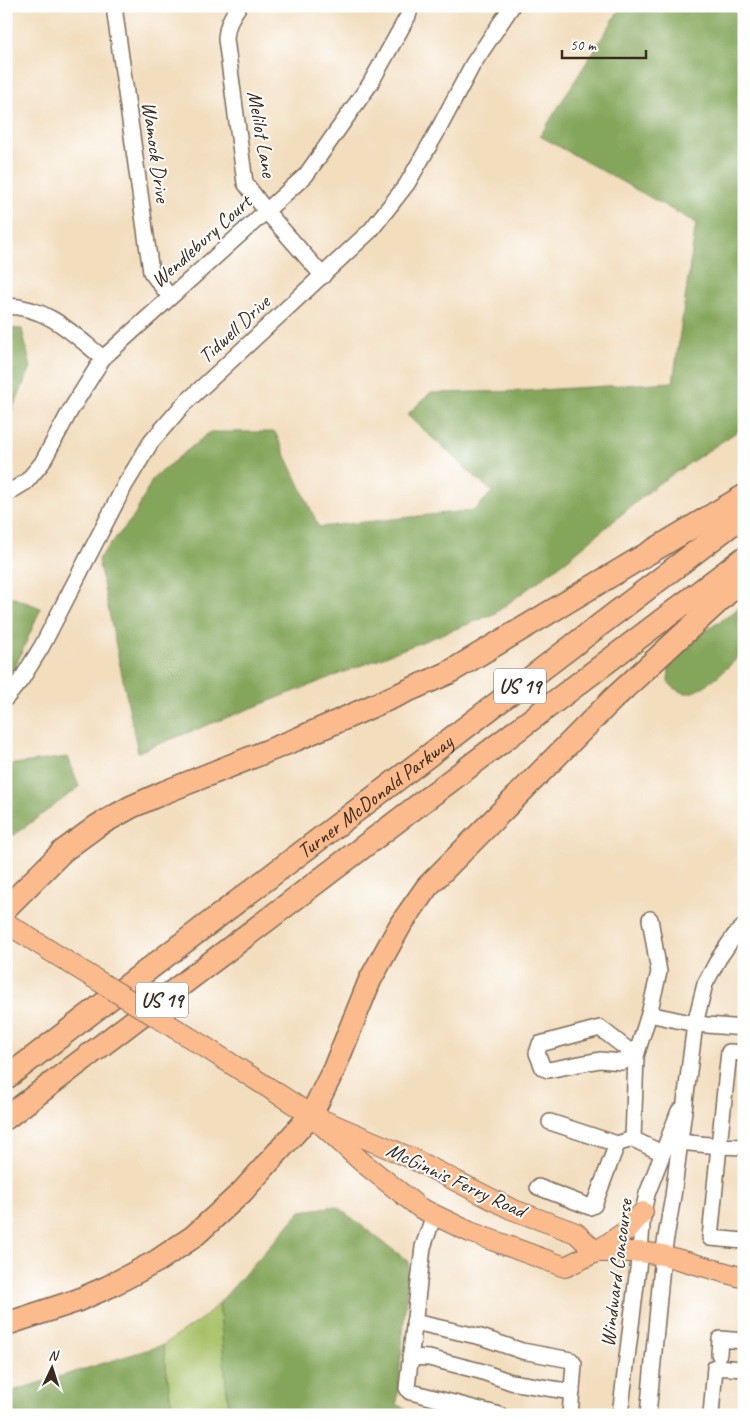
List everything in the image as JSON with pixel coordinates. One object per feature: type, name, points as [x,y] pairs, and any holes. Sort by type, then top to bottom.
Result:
[{"type":"highway","points":[[6,908],[63,851],[97,826],[165,792],[295,740],[448,674],[744,496]]},
{"type":"highway","name":"Turner McDonald Parkway","points":[[6,1078],[744,515]]},
{"type":"highway","name":"Turner McDonald Parkway","points":[[6,1118],[744,558]]},
{"type":"highway","points":[[6,1324],[76,1301],[108,1288],[157,1262],[193,1237],[242,1192],[311,1115],[334,1069],[370,980],[401,924],[427,887],[613,699],[744,578]]},
{"type":"main road","name":"McGinnis Ferry Road","points":[[6,923],[311,1115],[411,1158],[511,1209],[576,1233],[596,1252]]},
{"type":"main road","name":"McGinnis Ferry Road","points":[[311,1115],[362,1162],[420,1208],[506,1247],[565,1267],[596,1252],[640,1252],[663,1256],[744,1278]]},
{"type":"main road","points":[[596,1252],[626,1231],[643,1212]]},
{"type":"street","name":"Wamock Drive","points":[[116,6],[115,14],[150,272],[170,297]]},
{"type":"street","name":"Melilot Lane","points":[[239,6],[226,27],[227,49],[245,183],[266,211],[323,276]]},
{"type":"street","name":"Wendlebury Court","points":[[6,494],[26,482],[42,463],[103,358],[306,175],[370,84],[408,16],[411,6]]},
{"type":"street","name":"Tidwell Drive","points":[[6,698],[21,680],[42,646],[125,485],[151,442],[183,405],[371,230],[406,184],[437,132],[473,64],[512,6]]},
{"type":"street","points":[[6,306],[41,312],[103,358]]},
{"type":"street","points":[[633,1139],[636,1056],[659,972],[650,919]]},
{"type":"street","name":"Windward Concourse","points":[[648,1415],[663,1256],[695,1024],[705,984],[719,958],[735,935],[744,926]]},
{"type":"street","points":[[649,1014],[695,1024],[744,1028]]},
{"type":"street","points":[[600,1028],[636,1056],[622,1062],[600,1060],[548,1070],[543,1068],[537,1053],[540,1044],[600,1028]]},
{"type":"street","points":[[744,1053],[729,1052],[710,1238],[744,1241]]},
{"type":"street","name":"Windward Concourse","points":[[620,1415],[640,1252],[643,1212],[647,1194],[688,1084]]},
{"type":"street","points":[[550,1122],[617,1144],[633,1139],[662,1153]]},
{"type":"street","points":[[680,1142],[744,1148]]},
{"type":"street","points":[[538,1187],[590,1207],[594,1205],[617,1144]]},
{"type":"street","points":[[434,1215],[424,1247],[407,1388],[410,1392],[500,1415]]},
{"type":"street","points":[[414,1322],[481,1337],[522,1350],[571,1360],[574,1364],[570,1415]]},
{"type":"street","points":[[719,1354],[720,1339],[744,1341]]},
{"type":"street","points":[[410,1356],[429,1358],[480,1371],[511,1382],[572,1392]]},
{"type":"street","points":[[711,1415],[715,1367],[744,1370]]},
{"type":"green space","points":[[622,6],[744,6],[744,427],[658,484],[568,559],[494,614],[138,752],[98,559],[135,515],[153,478],[210,432],[275,432],[319,527],[475,510],[492,492],[407,415],[430,393],[523,391],[673,382],[696,223],[540,136]]},
{"type":"green space","points":[[6,328],[22,329],[31,368],[6,423]]},
{"type":"green space","points":[[6,595],[41,608],[12,674],[6,676]]},
{"type":"green space","points":[[744,603],[744,651],[718,675],[696,691],[683,693],[672,686],[668,682],[669,668],[687,643],[731,614]]},
{"type":"green space","points":[[68,757],[79,787],[6,841],[6,765]]},
{"type":"green space","points":[[336,1206],[409,1262],[397,1404],[414,1415],[229,1415],[219,1303],[301,1211]]},
{"type":"green space","points":[[219,1303],[229,1415],[173,1415],[163,1345],[204,1317]]},
{"type":"green space","points":[[163,1345],[173,1415],[6,1415],[6,1393]]}]
